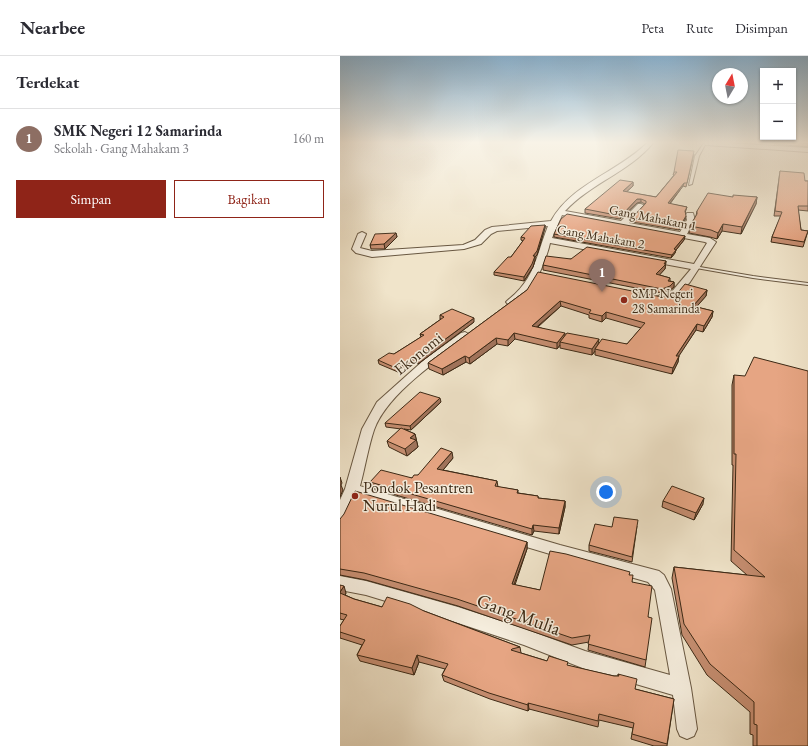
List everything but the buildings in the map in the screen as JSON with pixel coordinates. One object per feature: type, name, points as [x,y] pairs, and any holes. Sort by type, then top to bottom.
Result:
[{"type":"street","points":[[503,308],[523,292],[540,273],[552,223],[560,212],[583,190],[607,175]]},
{"type":"street","points":[[624,223],[641,206]]},
{"type":"street","name":"Gang Mahakam 1","points":[[560,212],[624,223],[712,242],[696,267]]},
{"type":"street","points":[[682,235],[691,220],[690,215]]},
{"type":"street","points":[[362,234],[356,248],[359,251],[372,254],[464,248],[478,242],[488,232],[494,229],[552,223]]},
{"type":"street","name":"Gang Mahakam 2","points":[[547,240],[696,267]]},
{"type":"street","points":[[648,295],[662,298],[672,297],[696,267]]},
{"type":"street","name":"Ekonomi","points":[[340,516],[352,489],[368,429],[383,402],[428,362],[470,332]]},
{"type":"street","points":[[352,489],[560,551],[653,576],[658,580],[663,589],[682,688],[687,729]]},
{"type":"street","name":"Gang Mulia","points":[[340,583],[366,588],[458,614],[525,636],[585,660],[682,688]]},
{"type":"lane","points":[[690,184],[692,175]]},
{"type":"lane","points":[[696,267],[752,277],[808,284]]},
{"type":"place","name":"SMK Negeri 12 Samarinda","points":[[602,292]]},
{"type":"place","name":"SMP Negeri 28 Samarinda","points":[[624,300]]},
{"type":"place","name":"Pondok Pesantren Nurul Hadi","points":[[355,496]]}]
